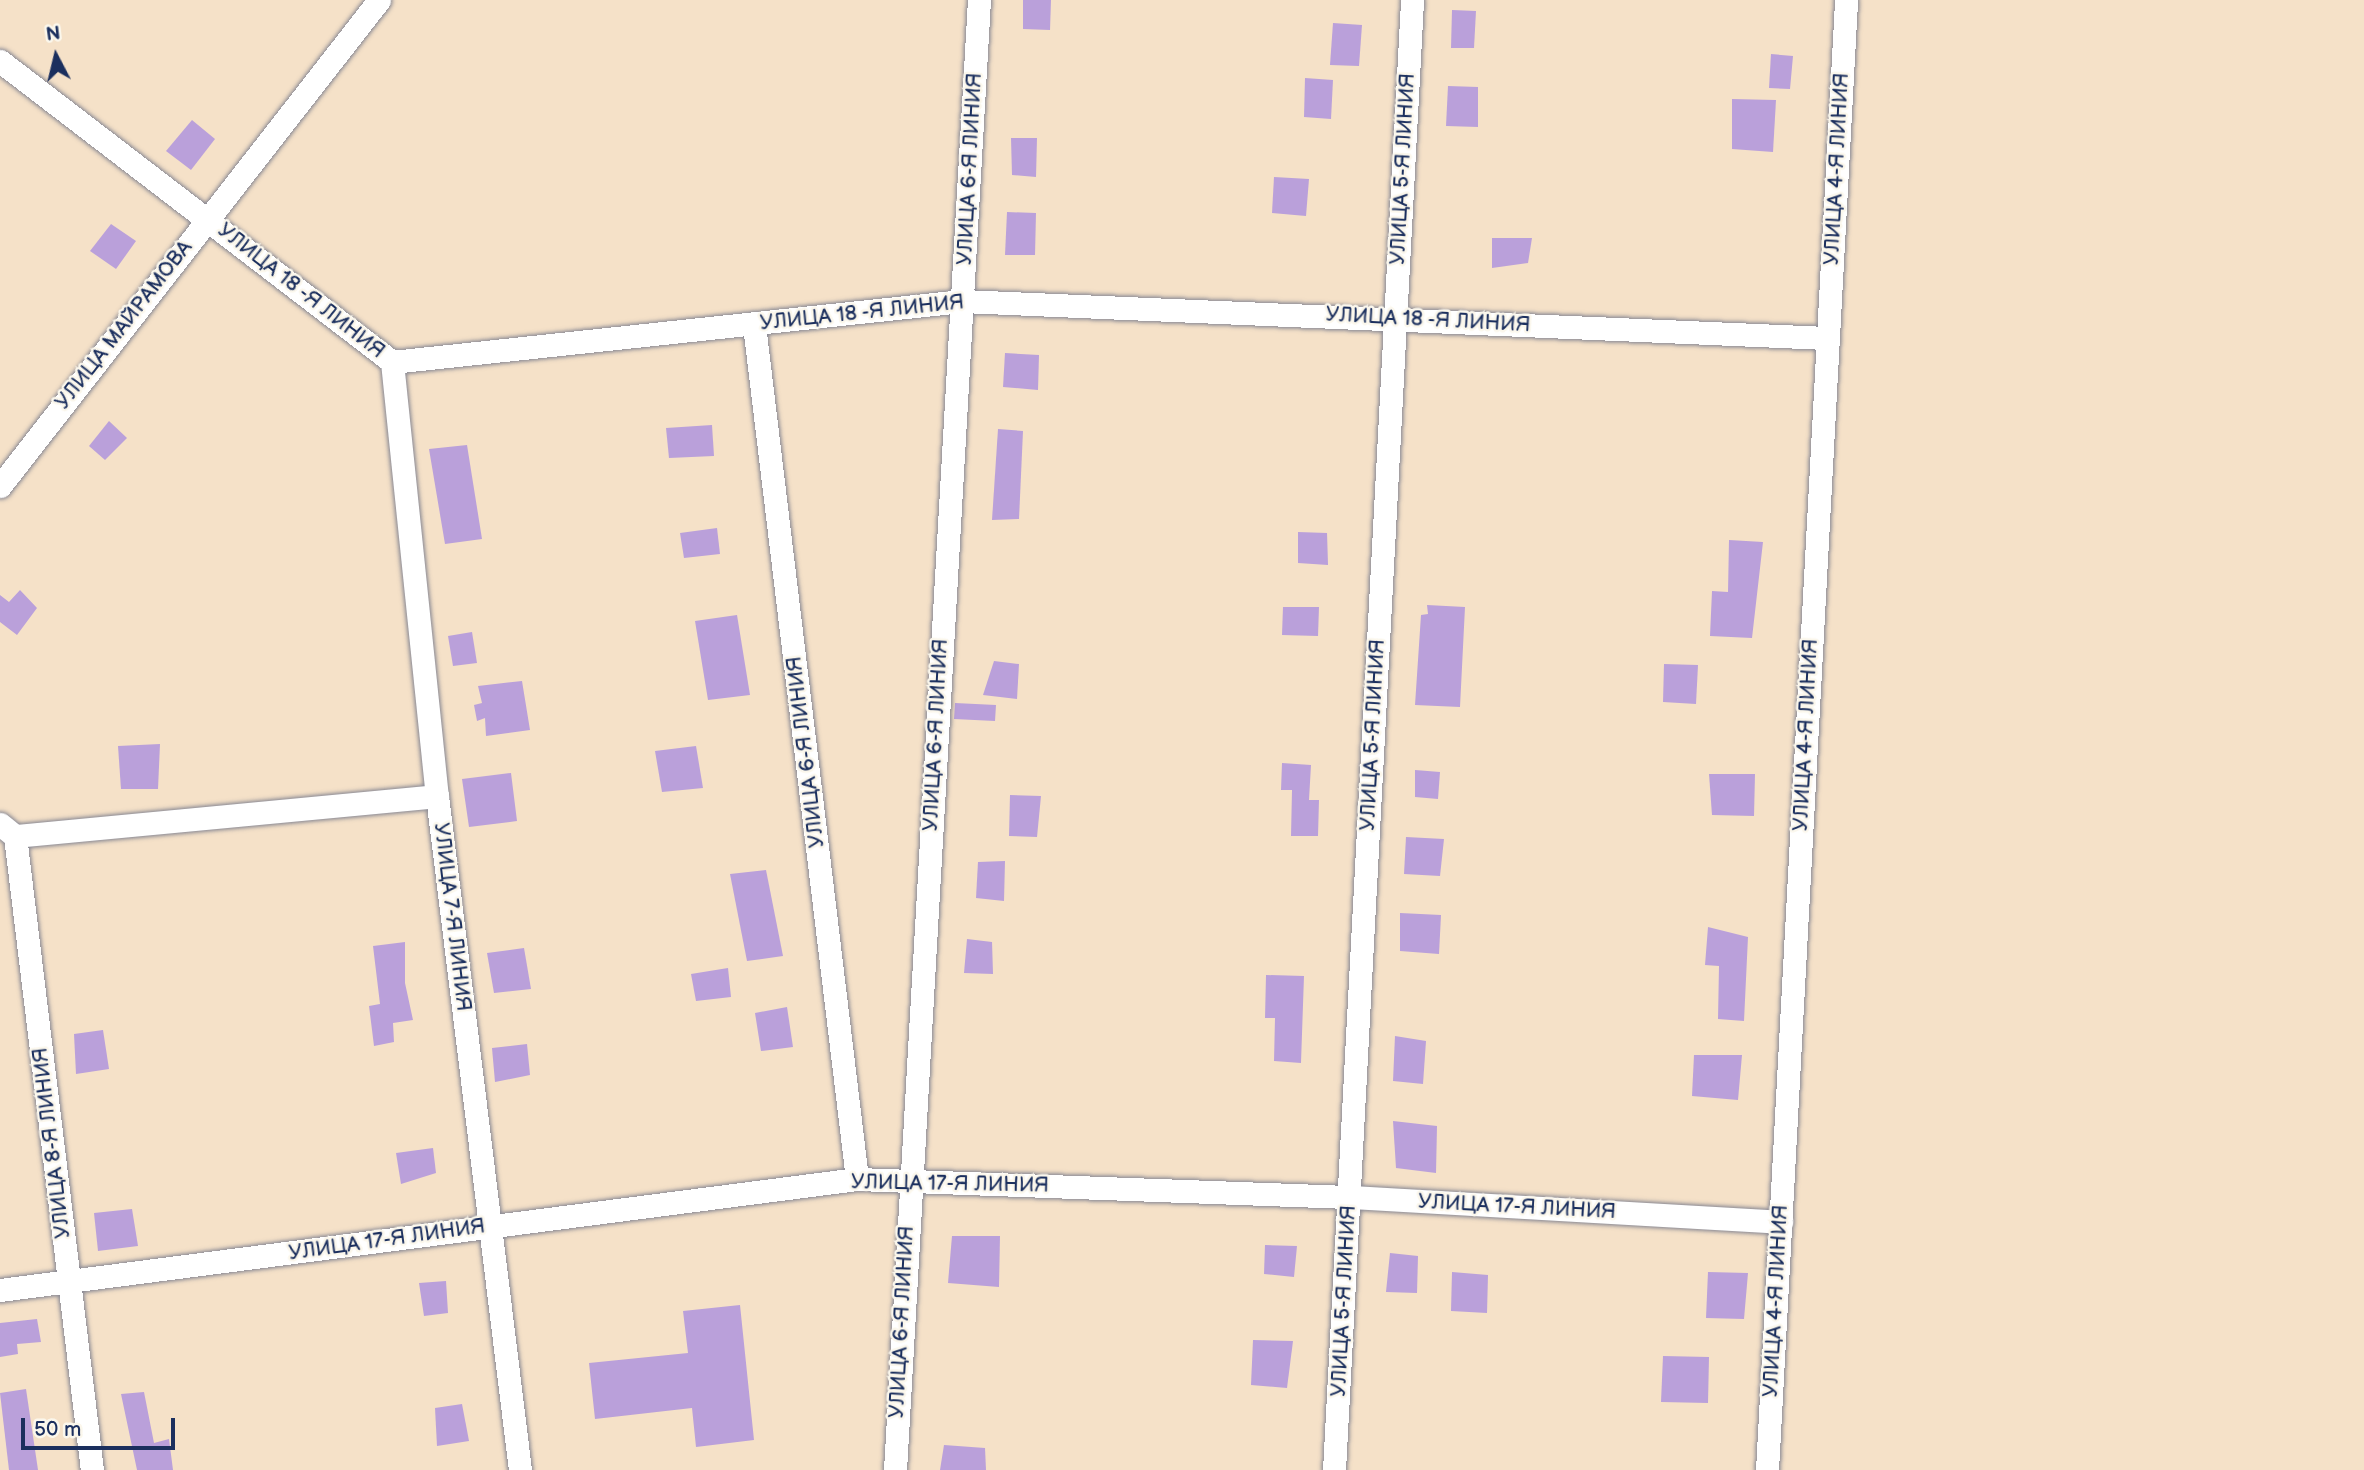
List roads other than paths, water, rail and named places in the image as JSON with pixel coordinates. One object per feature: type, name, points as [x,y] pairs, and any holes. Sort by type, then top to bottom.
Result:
[{"type":"street","name":"УЛИЦА МАЙРАМОВА","points":[[0,486],[379,0]]},
{"type":"street","name":"УЛИЦА 6-Я ЛИНИЯ","points":[[895,1470],[909,1180],[979,0]]},
{"type":"street","name":"УЛИЦА 5-Я ЛИНИЯ","points":[[1334,1470],[1412,0]]},
{"type":"street","name":"УЛИЦА 4-Я ЛИНИЯ","points":[[1767,1470],[1846,0]]},
{"type":"street","name":"УЛИЦА 18 -Я ЛИНИЯ","points":[[0,61],[208,218],[392,362],[962,301],[1827,338]]},
{"type":"street","name":"УЛИЦА 6-Я ЛИНИЯ","points":[[754,325],[857,1180]]},
{"type":"street","name":"УЛИЦА 7-Я ЛИНИЯ","points":[[392,362],[437,796],[520,1470]]},
{"type":"street","points":[[8,830],[437,796]]},
{"type":"street","name":"УЛИЦА 8-Я ЛИНИЯ","points":[[8,830],[92,1470]]},
{"type":"street","name":"УЛИЦА 17-Я ЛИНИЯ","points":[[0,1290],[857,1180],[1350,1197],[1781,1222]]}]
